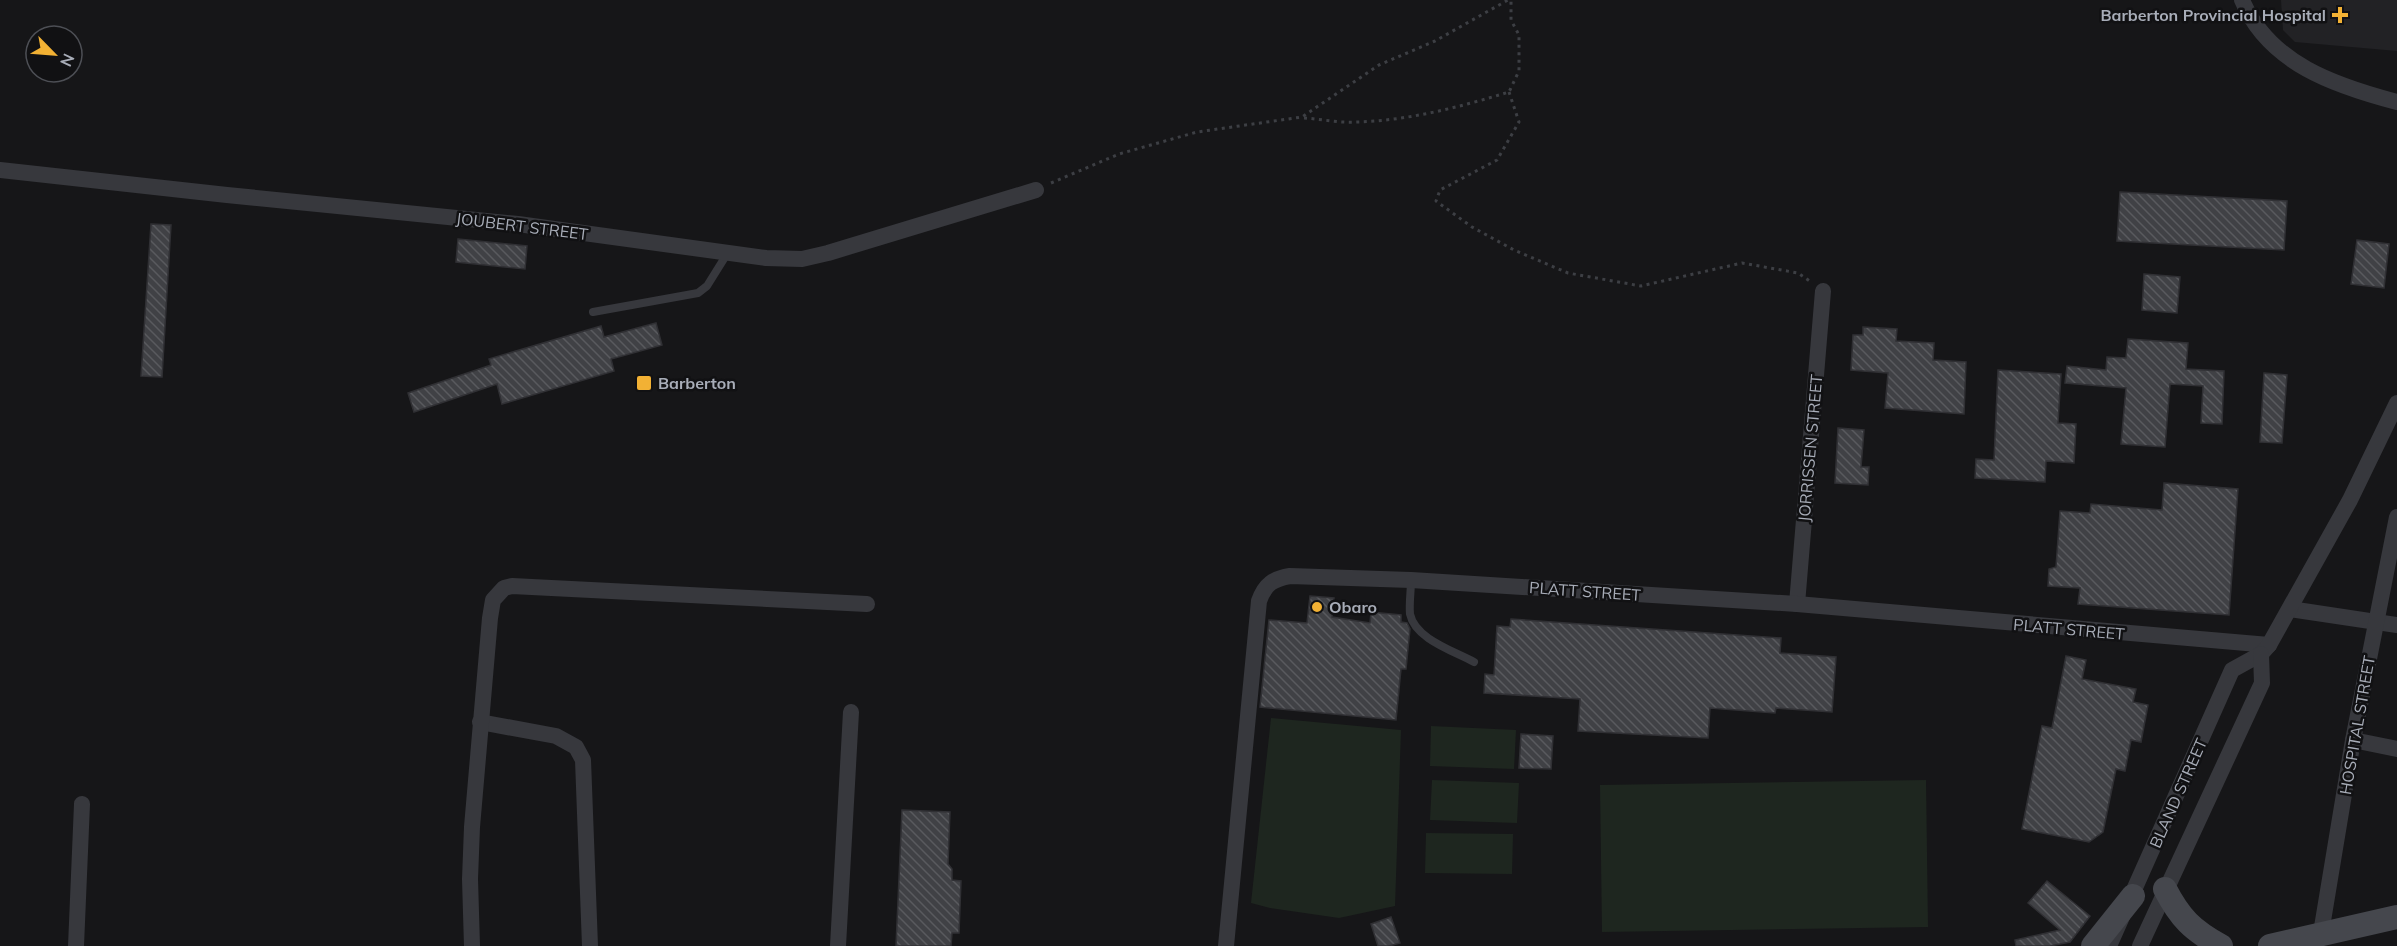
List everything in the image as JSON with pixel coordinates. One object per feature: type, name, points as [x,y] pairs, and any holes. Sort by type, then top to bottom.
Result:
[{"type":"main road","points":[[2165,889],[2177,911],[2193,929],[2220,946]]},
{"type":"main road","points":[[2093,946],[2133,896]]},
{"type":"main road","points":[[2270,946],[2397,917]]},
{"type":"street","points":[[2242,0],[2257,26],[2285,56],[2305,69],[2341,86],[2397,102]]},
{"type":"street","points":[[0,170],[0,177]]},
{"type":"street","name":"JOUBERT STREET","points":[[0,170],[518,224],[727,254],[802,259],[932,223],[1036,190]]},
{"type":"street","name":"JORRISSEN STREET","points":[[1797,604],[1823,291]]},
{"type":"street","points":[[2265,649],[2290,609],[2350,500],[2397,403]]},
{"type":"street","name":"HOSPITAL STREET","points":[[2321,933],[2353,740],[2397,518]]},
{"type":"street","name":"PLATT STREET","points":[[1226,946],[1258,601],[1263,589],[1273,579],[1290,576],[1412,580],[1797,604],[2265,649]]},
{"type":"street","points":[[472,946],[470,879],[480,722],[493,600],[504,588],[512,586],[867,604]]},
{"type":"street","points":[[2290,609],[2397,625]]},
{"type":"street","name":"BLAND STREET","points":[[2140,946],[2262,683],[2265,649]]},
{"type":"street","name":"BLAND STREET","points":[[2109,946],[2232,670],[2265,649]]},
{"type":"street","points":[[838,946],[851,712]]},
{"type":"street","points":[[480,722],[556,736],[576,747],[583,760],[590,946]]},
{"type":"street","points":[[2353,740],[2397,749]]},
{"type":"street","points":[[76,946],[82,804]]},
{"type":"lane","points":[[593,312],[698,292],[706,286],[727,254]]},
{"type":"lane","points":[[1412,580],[1410,612],[1412,620],[1420,631],[1474,662]]},
{"type":"path","points":[[1302,117],[1379,65],[1435,41],[1510,0],[1511,20],[1520,35],[1519,70],[1509,92],[1519,122],[1497,160],[1440,190],[1436,201],[1472,227],[1514,250],[1568,273],[1641,286],[1742,263],[1798,273],[1823,291]]},
{"type":"path","points":[[1036,190],[1119,154],[1197,132],[1302,117],[1354,122],[1407,116],[1450,109],[1509,92]]},
{"type":"shaded area","name":"Barberton Provincial Hospital","points":[[2281,0],[2397,0],[2397,51],[2295,42],[2283,30]]},
{"type":"shaded area","points":[[1271,718],[1401,730],[1395,906],[1339,918],[1251,903]]},
{"type":"shaded area","points":[[1431,726],[1516,730],[1514,769],[1430,766]]},
{"type":"shaded area","points":[[1432,780],[1519,783],[1517,823],[1430,820]]},
{"type":"shaded area","points":[[1926,780],[1928,927],[1602,932],[1600,785]]},
{"type":"shaded area","points":[[1426,833],[1513,834],[1512,874],[1425,873]]},
{"type":"building","points":[[2120,192],[2287,201],[2284,250],[2117,241]]},
{"type":"building","points":[[151,224],[171,225],[162,377],[141,376]]},
{"type":"building","points":[[458,239],[527,246],[525,269],[456,262]]},
{"type":"building","points":[[2357,240],[2389,244],[2384,288],[2351,284]]},
{"type":"building","points":[[2144,274],[2180,277],[2177,313],[2142,310]]},
{"type":"building","points":[[656,323],[662,345],[611,359],[614,371],[502,404],[497,384],[414,412],[408,393],[491,365],[489,359],[601,326],[604,337]]},
{"type":"building","points":[[1863,327],[1897,329],[1896,341],[1934,343],[1933,360],[1966,362],[1964,414],[1885,408],[1888,373],[1851,370],[1853,335],[1863,335]]},
{"type":"building","points":[[2128,339],[2188,343],[2186,369],[2224,371],[2222,424],[2201,423],[2203,386],[2170,384],[2165,447],[2121,444],[2126,388],[2065,383],[2067,366],[2106,370],[2107,357],[2126,358]]},
{"type":"building","points":[[1998,370],[2061,374],[2058,423],[2076,424],[2074,463],[2046,461],[2045,482],[1975,478],[1976,459],[1994,460]]},
{"type":"building","points":[[2264,373],[2287,375],[2282,443],[2260,442]]},
{"type":"building","points":[[1838,428],[1864,430],[1861,467],[1869,467],[1868,485],[1835,483]]},
{"type":"building","points":[[2164,483],[2238,489],[2229,615],[2078,604],[2080,588],[2048,586],[2049,569],[2056,567],[2060,511],[2090,513],[2091,504],[2162,510]]},
{"type":"building","points":[[1310,596],[1334,598],[1332,617],[1370,623],[1371,612],[1401,615],[1401,622],[1407,623],[1410,629],[1406,669],[1401,669],[1396,720],[1260,707],[1269,620],[1307,623]]},
{"type":"building","points":[[1511,619],[1781,638],[1780,653],[1836,657],[1832,712],[1776,708],[1775,713],[1710,708],[1708,738],[1578,731],[1580,699],[1484,693],[1485,674],[1494,675],[1497,626],[1510,627]]},
{"type":"building","points":[[2066,656],[2086,660],[2082,679],[2136,689],[2133,702],[2148,705],[2141,742],[2131,740],[2125,771],[2116,769],[2103,832],[2089,842],[2022,829],[2042,726],[2052,728]]},
{"type":"building","points":[[1521,734],[1553,736],[1551,769],[1519,768]]},
{"type":"building","points":[[902,810],[950,812],[948,864],[952,869],[952,880],[961,881],[959,933],[952,933],[951,946],[896,946]]},
{"type":"building","points":[[2047,881],[2090,916],[2070,942],[2050,946],[2016,946],[2015,940],[2060,930],[2028,903]]},
{"type":"building","points":[[1391,917],[1400,943],[1378,946],[1371,924]]},
{"type":"place","name":"Barberton Provincial Hospital","points":[[2340,15]]},
{"type":"place","name":"Barberton","points":[[644,383]]},
{"type":"place","name":"Obaro","points":[[1317,607]]}]
